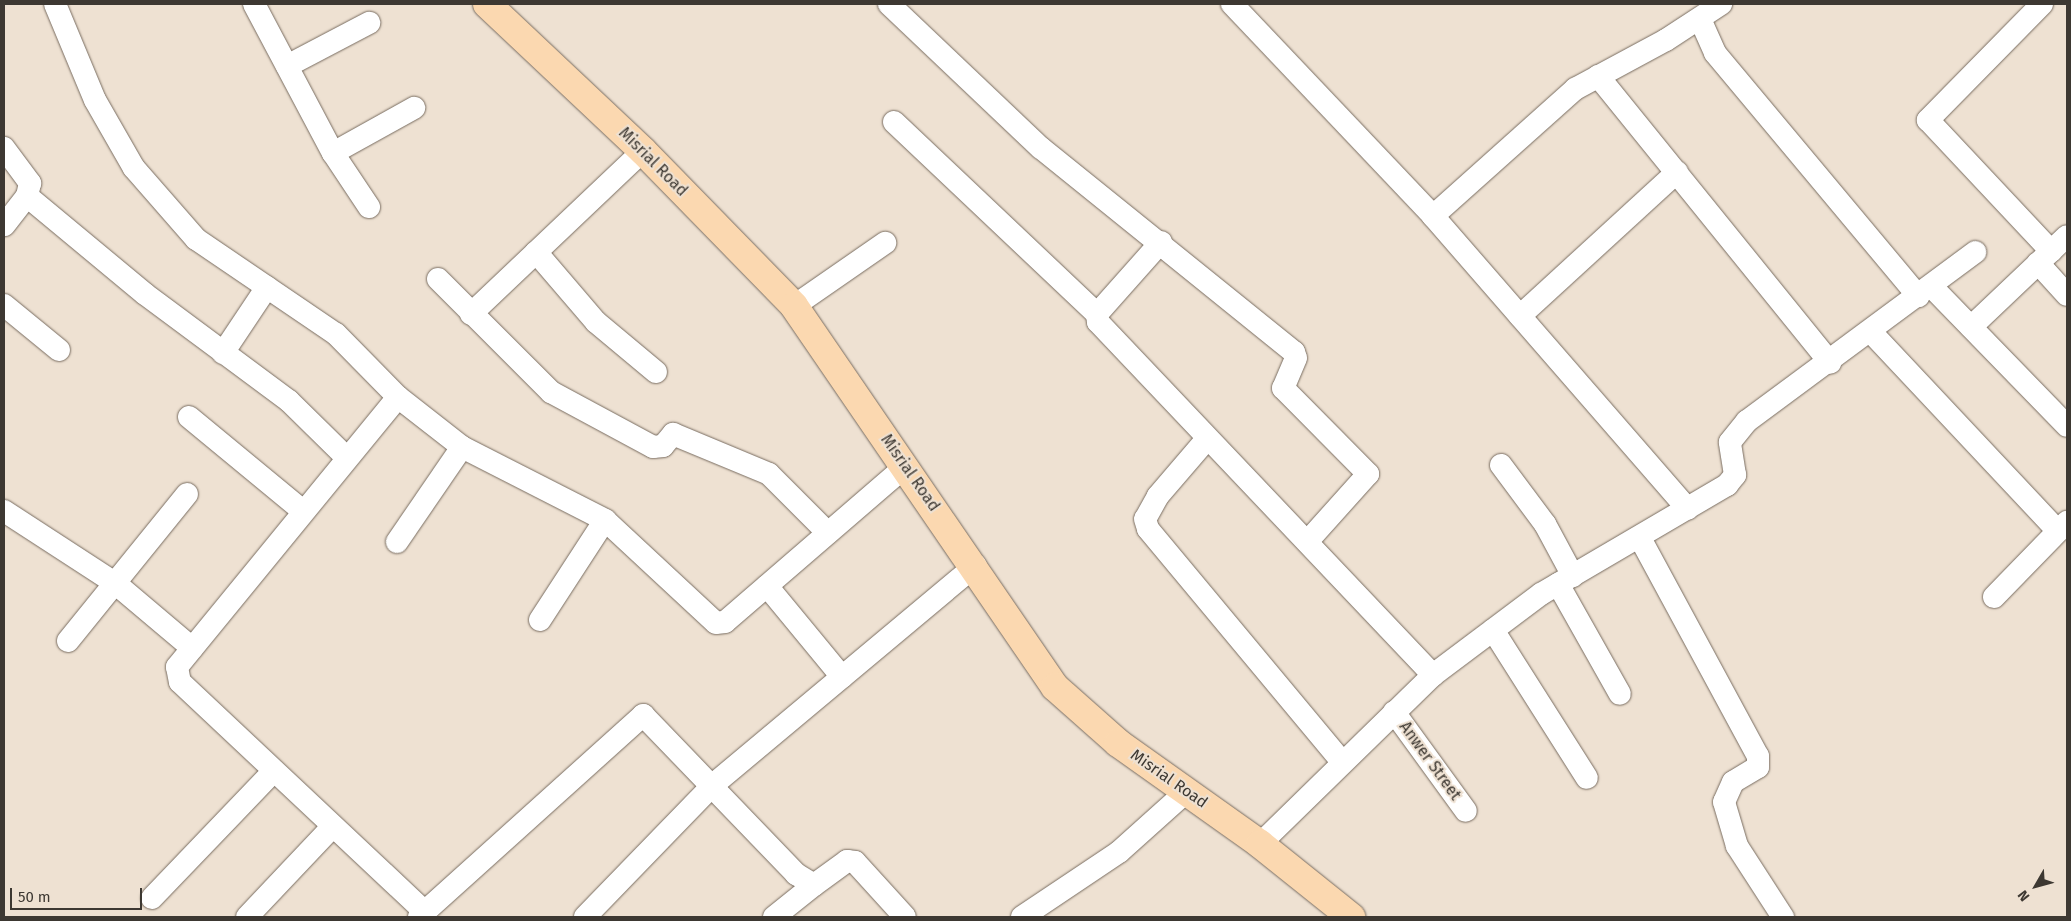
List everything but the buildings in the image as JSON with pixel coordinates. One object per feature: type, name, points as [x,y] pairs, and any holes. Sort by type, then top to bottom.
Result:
[{"type":"main road","name":"Misrial Road","points":[[497,9],[643,151],[794,306],[976,565],[1055,686],[1118,743],[1260,844],[1351,917]]},
{"type":"street","points":[[55,4],[95,100],[134,168],[196,239],[336,334],[398,397],[462,447],[605,520],[716,622],[725,622],[906,466]]},
{"type":"street","points":[[254,4],[333,153],[369,207]]},
{"type":"street","points":[[889,4],[1041,148],[1161,242],[1294,352],[1296,358],[1282,388],[1366,470],[1368,476],[1307,542]]},
{"type":"street","points":[[1232,4],[1433,216],[1688,509]]},
{"type":"street","points":[[1433,216],[1575,89],[1700,19],[1721,4]]},
{"type":"street","points":[[2042,4],[1928,120],[2052,250],[2067,295]]},
{"type":"street","points":[[1700,19],[1715,53],[1924,291],[1971,327],[2067,426]]},
{"type":"street","points":[[287,66],[369,23]]},
{"type":"street","points":[[1598,76],[1678,172],[1830,362]]},
{"type":"street","points":[[333,153],[414,108]]},
{"type":"street","points":[[894,122],[1097,314],[1098,322],[1206,440],[1307,542],[1433,675]]},
{"type":"street","points":[[4,148],[30,183],[28,196],[4,225]]},
{"type":"street","points":[[471,314],[643,151]]},
{"type":"street","points":[[1520,316],[1678,172]]},
{"type":"street","points":[[28,196],[223,353],[289,401],[347,458]]},
{"type":"street","points":[[1097,314],[1161,242]]},
{"type":"street","points":[[794,306],[885,243]]},
{"type":"street","points":[[1971,327],[2052,250]]},
{"type":"street","points":[[536,252],[596,322],[656,372]]},
{"type":"street","points":[[1260,844],[1433,675],[1493,630],[1566,580],[1640,538],[1732,481],[1730,442],[1748,421],[1871,332],[1975,252]]},
{"type":"street","points":[[438,279],[551,392],[653,447],[663,446],[673,434],[769,474],[828,533]]},
{"type":"street","points":[[223,353],[267,287]]},
{"type":"street","points":[[4,305],[59,350]]},
{"type":"street","points":[[1871,332],[2063,526],[1994,597]]},
{"type":"street","points":[[398,397],[177,667],[180,682],[333,826],[423,915],[643,715],[714,784],[796,874],[814,885]]},
{"type":"street","points":[[189,417],[303,511]]},
{"type":"street","points":[[1206,440],[1158,496],[1145,519],[1148,528],[1342,762]]},
{"type":"street","points":[[397,542],[462,447]]},
{"type":"street","points":[[1501,464],[1545,524],[1566,580],[1620,694]]},
{"type":"street","points":[[68,641],[187,494]]},
{"type":"street","points":[[7,520],[114,583],[192,648]]},
{"type":"street","points":[[540,620],[605,520]]},
{"type":"street","points":[[1640,538],[1758,756],[1758,767],[1725,792],[1725,810],[1737,846],[1783,917]]},
{"type":"street","points":[[585,917],[714,784],[976,565]]},
{"type":"street","points":[[767,586],[842,677]]},
{"type":"street","points":[[1493,630],[1588,778]]},
{"type":"street","name":"Anwer Street","points":[[1394,712],[1466,811]]},
{"type":"street","points":[[152,898],[274,771]]},
{"type":"street","points":[[1022,917],[1118,852],[1187,791]]},
{"type":"street","points":[[248,917],[333,826]]},
{"type":"street","points":[[774,917],[847,861],[855,862],[905,917]]}]
